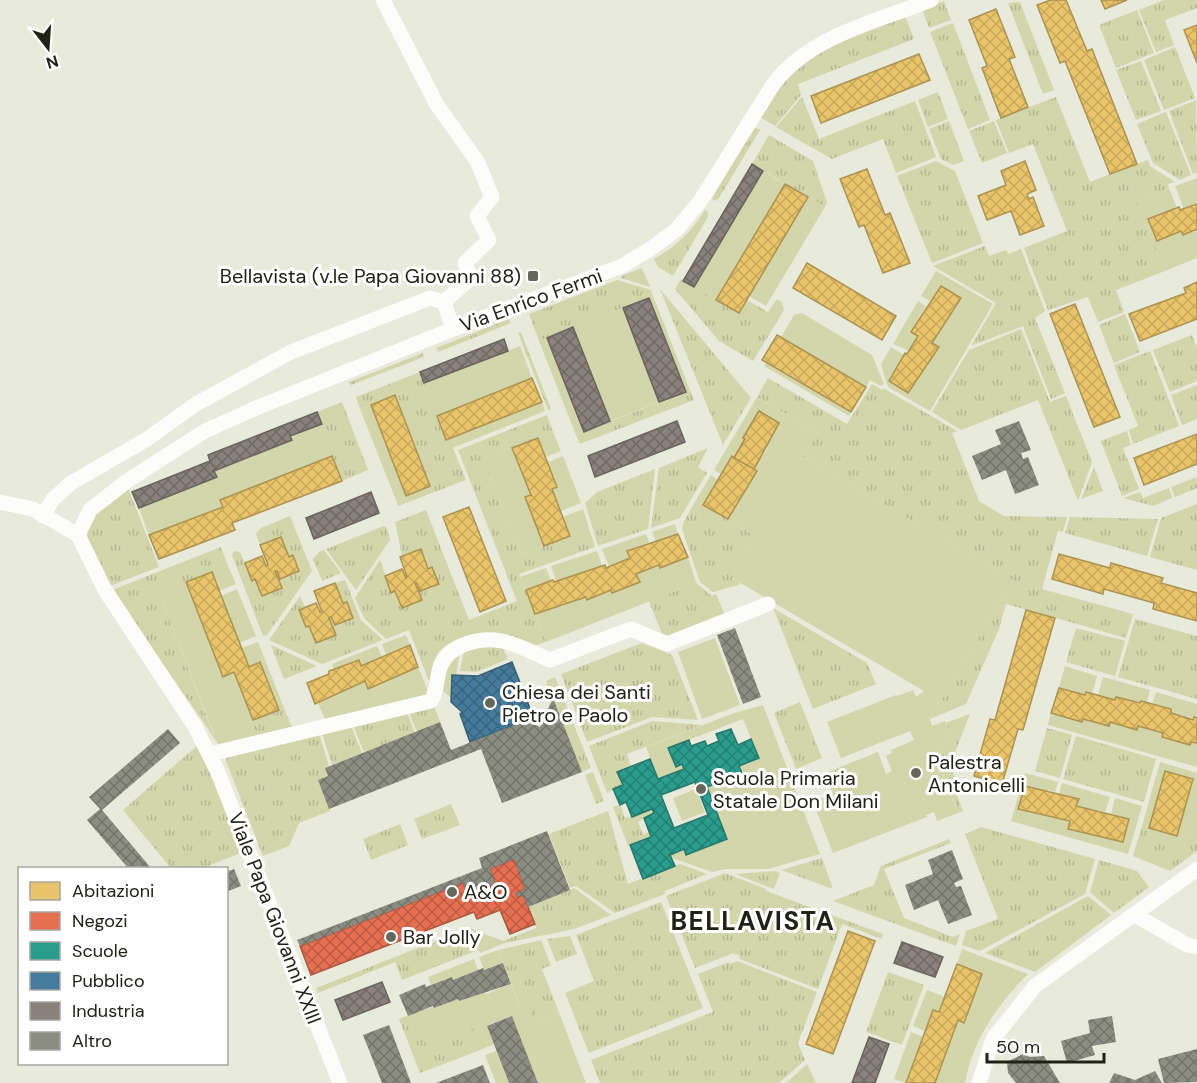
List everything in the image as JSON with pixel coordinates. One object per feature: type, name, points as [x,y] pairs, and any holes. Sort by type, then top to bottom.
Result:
[{"type":"street","points":[[383,0],[437,105],[477,161],[492,197],[477,216],[489,240],[465,263],[471,278],[444,302]]},
{"type":"street","name":"Via Enrico Fermi","points":[[78,535],[90,510],[127,481],[205,431],[256,408],[453,329],[622,266],[652,248],[677,229],[701,200],[785,68],[803,54],[828,40],[931,0]]},
{"type":"street","points":[[43,516],[54,499],[71,483],[147,439],[196,404],[281,357],[430,298],[444,302]]},
{"type":"street","points":[[444,302],[453,329]]},
{"type":"street","points":[[0,502],[33,509],[78,535]]},
{"type":"street","name":"Viale Papa Giovanni XXIII","points":[[78,535],[105,590],[194,725],[210,754],[340,1083]]},
{"type":"street","points":[[210,754],[431,701],[442,663],[451,652],[463,645],[480,641],[503,641],[550,660],[631,629],[667,644],[768,604]]},
{"type":"street","points":[[979,1083],[993,1039],[1035,986],[1197,869]]},
{"type":"street","points":[[1135,915],[1187,945],[1197,948]]},
{"type":"green space","points":[[1164,0],[1197,0],[1197,8],[1165,20],[1174,45],[1156,52],[1139,10]]},
{"type":"green space","points":[[944,1],[951,20],[929,28],[922,9]]},
{"type":"green space","points":[[1020,2],[1054,90],[1043,94],[1008,3]]},
{"type":"green space","points":[[1137,10],[1154,53],[1116,68],[1099,25]]},
{"type":"green space","points":[[905,16],[914,39],[798,84],[801,95],[775,126],[760,117],[790,77],[805,63],[840,42]]},
{"type":"green space","points":[[953,23],[990,120],[968,129],[930,32]]},
{"type":"green space","points":[[1175,47],[1195,98],[1164,110],[1144,60]]},
{"type":"green space","points":[[1141,61],[1161,111],[1136,120],[1116,70]]},
{"type":"green space","points":[[938,92],[948,119],[928,127],[918,100]]},
{"type":"green space","points":[[802,97],[819,139],[915,101],[936,157],[896,173],[883,139],[832,159],[776,127]]},
{"type":"green space","points":[[1056,97],[1090,182],[1148,160],[1150,166],[1175,182],[1168,184],[1169,188],[1137,201],[1165,271],[1116,290],[1124,312],[1098,322],[1088,297],[1048,310],[1024,248],[1067,231],[1033,144],[1009,153],[996,120]]},
{"type":"green space","points":[[1196,100],[1197,173],[1193,174],[1169,111]]},
{"type":"green space","points":[[1166,112],[1191,175],[1180,180],[1153,163],[1137,124]]},
{"type":"green space","points":[[949,121],[964,161],[953,165],[941,159],[929,129]]},
{"type":"green space","points":[[994,121],[1007,153],[982,163],[969,131]]},
{"type":"green space","points":[[754,127],[760,130],[715,201],[712,199]]},
{"type":"green space","points":[[769,135],[813,161],[827,202],[825,207],[752,164]]},
{"type":"green space","points":[[936,161],[955,171],[983,243],[932,263],[897,176]]},
{"type":"green space","points":[[763,171],[785,184],[716,300],[694,287]]},
{"type":"green space","points":[[1197,178],[1197,204],[1184,209],[1175,186]]},
{"type":"green space","points":[[1169,188],[1177,208],[1148,220],[1156,241],[1181,231],[1183,235],[1197,229],[1197,258],[1165,271],[1137,201]]},
{"type":"green space","points":[[808,197],[825,207],[766,306],[749,296]]},
{"type":"green space","points":[[705,210],[708,212],[708,217],[673,276],[658,267],[654,259],[669,250],[682,238]]},
{"type":"green space","points":[[985,246],[989,256],[1006,250],[1008,254],[1021,249],[1045,311],[1035,318],[1065,393],[1051,399],[1023,326],[971,346],[996,303],[933,266]]},
{"type":"green space","points":[[642,268],[650,287],[621,278],[621,276]]},
{"type":"green space","points":[[936,271],[993,304],[930,411],[888,387],[881,364],[891,347],[904,355],[889,381],[908,392],[922,370],[924,371],[938,347],[932,343],[961,298],[941,286],[932,302],[921,296]]},
{"type":"green space","points":[[681,279],[738,313],[747,300],[768,312],[777,299],[782,302],[784,310],[753,361],[719,341],[675,289]]},
{"type":"green space","points":[[617,280],[651,290],[653,296],[539,341],[529,314]]},
{"type":"green space","points":[[660,289],[751,398],[723,445]]},
{"type":"green space","points":[[653,296],[690,390],[686,392],[649,298]]},
{"type":"green space","points":[[918,301],[926,306],[911,332],[918,336],[909,351],[893,344]]},
{"type":"green space","points":[[623,308],[659,402],[610,421],[573,327]]},
{"type":"green space","points":[[802,313],[872,355],[884,384],[881,386],[870,380],[866,387],[781,337],[794,315]]},
{"type":"green space","points":[[1125,314],[1140,352],[1114,363],[1099,325]]},
{"type":"green space","points":[[509,319],[511,323],[438,352],[436,348]]},
{"type":"green space","points":[[1021,329],[1050,402],[1066,396],[1092,462],[1078,501],[1038,400],[961,430],[932,412],[969,350]]},
{"type":"green space","points":[[521,332],[551,409],[548,410],[518,333]]},
{"type":"green space","points":[[1192,335],[1197,348],[1197,381],[1170,392],[1153,350]]},
{"type":"green space","points":[[547,338],[584,432],[576,435],[539,341]]},
{"type":"green space","points":[[520,346],[532,378],[437,416],[424,383]]},
{"type":"green space","points":[[1150,351],[1179,426],[1133,444],[1129,430],[1138,426],[1114,365]]},
{"type":"green space","points":[[423,353],[424,357],[351,385],[349,382]]},
{"type":"green space","points":[[766,362],[851,412],[849,416],[764,366]]},
{"type":"green space","points":[[420,372],[450,448],[453,448],[466,480],[398,506],[396,500],[430,486],[395,396],[360,409],[356,397]]},
{"type":"green space","points":[[768,378],[847,424],[872,384],[882,390],[883,388],[957,431],[952,433],[979,501],[1004,516],[1067,517],[1063,532],[1058,531],[1042,589],[1133,614],[1126,638],[1006,604],[999,629],[966,704],[930,719],[944,703],[941,701],[1013,580],[803,457],[817,433],[757,397]]},
{"type":"green space","points":[[1197,385],[1197,419],[1182,425],[1171,395]]},
{"type":"green space","points":[[690,390],[694,400],[580,444],[576,435]]},
{"type":"green space","points":[[757,397],[817,433],[803,457],[1013,580],[941,701],[944,703],[930,719],[932,726],[945,721],[953,741],[933,749],[958,813],[937,821],[934,812],[926,815],[927,817],[833,853],[813,802],[833,794],[825,773],[878,752],[886,774],[892,771],[886,756],[892,753],[891,750],[914,740],[910,731],[841,758],[827,722],[896,695],[913,690],[916,697],[924,691],[732,578],[756,536],[728,519],[756,471],[754,469],[768,447],[765,446],[779,422],[759,411],[743,437],[745,439],[734,458],[732,456],[721,474],[714,470]]},
{"type":"green space","points":[[342,402],[368,470],[342,481],[317,412]]},
{"type":"green space","points":[[542,402],[545,411],[450,449],[446,440]]},
{"type":"green space","points":[[371,405],[406,496],[396,500],[360,409]]},
{"type":"green space","points":[[547,415],[553,432],[484,459],[521,555],[589,528],[595,547],[519,574],[546,642],[533,646],[466,637],[448,644],[438,654],[432,667],[431,686],[409,630],[386,639],[364,618],[355,598],[380,560],[391,592],[395,591],[402,608],[422,600],[415,583],[439,584],[433,568],[428,569],[421,549],[402,556],[395,522],[426,510],[469,620],[517,601],[458,450]]},
{"type":"green space","points":[[322,424],[334,456],[221,500],[223,507],[149,535],[139,508],[216,477],[214,471],[292,440],[290,436]]},
{"type":"green space","points":[[1127,431],[1131,445],[1123,448],[1139,489],[1122,496],[1101,441]]},
{"type":"green space","points":[[553,432],[561,451],[546,457],[538,438]]},
{"type":"green space","points":[[512,448],[531,495],[525,498],[544,546],[521,555],[484,459]]},
{"type":"green space","points":[[708,448],[698,467],[707,473],[680,518],[651,528],[659,468]]},
{"type":"green space","points":[[563,456],[581,503],[561,511],[552,489],[557,486],[548,462]]},
{"type":"green space","points":[[1094,467],[1103,491],[1081,499]]},
{"type":"green space","points":[[655,469],[648,529],[598,546],[585,503],[597,492]]},
{"type":"green space","points":[[711,475],[718,480],[703,505],[696,500]]},
{"type":"green space","points":[[1197,477],[1197,488],[1175,497],[1171,487]]},
{"type":"green space","points":[[128,488],[159,567],[110,586],[90,546],[87,536],[88,528],[102,508]]},
{"type":"green space","points":[[1169,488],[1172,498],[1153,506],[1123,498],[1140,492],[1143,498]]},
{"type":"green space","points":[[696,500],[756,536],[732,578],[741,584],[713,592],[700,582],[682,529]]},
{"type":"green space","points":[[1197,504],[1197,570],[1150,557],[1161,518]]},
{"type":"green space","points":[[583,509],[589,528],[570,536],[563,517]]},
{"type":"green space","points":[[290,516],[312,571],[267,635],[263,636],[232,555],[234,551],[240,552],[262,596],[282,588],[275,571],[281,578],[299,572],[293,556],[289,557],[281,537],[260,545],[256,534],[261,528]]},
{"type":"green space","points":[[1070,517],[1158,519],[1147,556],[1065,533]]},
{"type":"green space","points":[[675,524],[678,534],[656,542],[652,532]]},
{"type":"green space","points":[[384,526],[387,528],[390,540],[356,590],[326,549]]},
{"type":"green space","points":[[646,534],[649,542],[628,551],[630,558],[609,567],[602,549]]},
{"type":"green space","points":[[221,547],[228,566],[159,593],[214,735],[284,708],[292,727],[219,745],[112,590]]},
{"type":"green space","points":[[324,550],[341,573],[322,581],[313,559]]},
{"type":"green space","points":[[597,551],[602,566],[556,581],[551,566]]},
{"type":"green space","points":[[688,557],[696,583],[546,642],[535,614],[560,604],[561,607],[639,581],[636,574]]},
{"type":"green space","points":[[228,566],[236,584],[219,591],[212,572]]},
{"type":"green space","points":[[546,568],[551,581],[526,590],[520,577]]},
{"type":"green space","points":[[345,580],[361,620],[383,640],[322,664],[269,640],[300,596],[305,607],[299,610],[306,627],[336,635],[329,618],[331,617],[335,625],[353,618],[343,603],[335,583]]},
{"type":"green space","points":[[186,582],[223,676],[234,672],[253,720],[215,736],[159,593]]},
{"type":"green space","points":[[696,583],[712,596],[716,594],[725,615],[664,639],[649,601]]},
{"type":"green space","points":[[237,589],[256,636],[239,643],[221,596]]},
{"type":"green space","points":[[773,608],[867,663],[876,684],[813,709]]},
{"type":"green space","points":[[1135,619],[1197,636],[1197,699],[1118,677]]},
{"type":"green space","points":[[1076,628],[1125,641],[1115,676],[1066,662]]},
{"type":"green space","points":[[406,635],[410,645],[386,655],[382,644]]},
{"type":"green space","points":[[715,638],[740,705],[702,719],[678,652]]},
{"type":"green space","points":[[258,642],[284,708],[279,710],[260,662],[249,667],[242,648]]},
{"type":"green space","points":[[642,643],[672,655],[698,720],[652,717],[587,742],[561,674]]},
{"type":"green space","points":[[271,645],[317,666],[284,679]]},
{"type":"green space","points":[[502,645],[508,659],[476,672],[460,671],[464,650]]},
{"type":"green space","points":[[377,646],[382,657],[380,659],[361,666],[358,660],[334,669],[332,664]]},
{"type":"green space","points":[[460,651],[456,675],[452,675],[451,698],[442,690],[444,669]]},
{"type":"green space","points":[[1065,666],[1097,676],[1092,694],[1086,692],[1085,695],[1059,688]]},
{"type":"green space","points":[[418,667],[428,691],[426,695],[325,719],[318,703],[365,681],[369,689]]},
{"type":"green space","points":[[555,677],[591,768],[582,772],[546,681]]},
{"type":"green space","points":[[1103,677],[1150,690],[1147,702],[1141,701],[1140,703],[1117,697],[1115,700],[1098,695]]},
{"type":"green space","points":[[1156,692],[1197,704],[1197,718],[1194,717],[1193,720],[1171,713],[1171,709],[1152,704]]},
{"type":"green space","points":[[800,702],[822,758],[796,769],[774,713]]},
{"type":"green space","points":[[763,705],[820,854],[768,869],[726,869],[712,872],[672,858],[670,855],[684,849],[686,855],[727,839],[707,787],[741,774],[739,766],[759,758],[743,719],[668,748],[675,766],[682,764],[684,769],[658,779],[646,747],[734,713]]},
{"type":"green space","points":[[434,706],[440,722],[417,732],[409,712]]},
{"type":"green space","points":[[407,712],[415,733],[364,752],[353,725]]},
{"type":"green space","points":[[1051,713],[1082,722],[1083,719],[1109,726],[1110,722],[1137,730],[1138,726],[1197,743],[1197,767],[1048,725]]},
{"type":"green space","points":[[970,714],[951,763],[957,789],[955,790],[963,811],[958,813],[933,749],[953,741],[946,723]]},
{"type":"green space","points":[[652,721],[702,725],[627,754],[631,766],[617,772],[623,785],[607,793],[589,746]]},
{"type":"green space","points":[[351,726],[362,753],[332,765],[322,733]]},
{"type":"green space","points":[[1047,728],[1072,735],[1060,778],[1035,771]]},
{"type":"green space","points":[[319,734],[329,766],[325,768],[328,776],[318,780],[330,811],[299,823],[289,846],[263,856],[226,761],[227,755]]},
{"type":"green space","points":[[1076,736],[1156,759],[1144,802],[1063,779]]},
{"type":"green space","points":[[198,745],[243,852],[206,867],[170,867],[123,810]]},
{"type":"green space","points":[[1160,762],[1197,773],[1197,831],[1182,837],[1177,836],[1193,780],[1165,772],[1149,828],[1142,826]]},
{"type":"green space","points":[[593,772],[604,801],[596,804],[585,775]]},
{"type":"green space","points":[[1025,773],[1058,782],[1055,792],[1048,790],[1047,793],[1025,786],[1018,809],[1070,821],[1068,829],[1096,836],[1129,819],[1111,814],[1115,798],[1142,806],[1128,854],[1011,821]]},
{"type":"green space","points":[[1062,783],[1110,797],[1105,812],[1076,806],[1078,799],[1059,794]]},
{"type":"green space","points":[[696,789],[705,812],[682,821],[673,798]]},
{"type":"green space","points":[[451,804],[460,825],[422,839],[414,819]]},
{"type":"green space","points":[[620,805],[625,818],[652,809],[654,813],[638,822],[643,834],[649,832],[651,837],[628,846],[613,807]]},
{"type":"green space","points":[[608,811],[628,884],[680,864],[707,874],[665,891],[665,894],[615,913],[576,886],[570,888],[549,834]]},
{"type":"green space","points":[[400,824],[408,845],[371,860],[363,839]]},
{"type":"green space","points":[[1142,826],[1182,837],[1197,831],[1197,851],[1170,871],[1133,856]]},
{"type":"green space","points":[[981,827],[1095,859],[1085,894],[980,951],[962,945],[966,931],[998,919],[965,834]]},
{"type":"green space","points":[[949,839],[951,843],[884,869],[904,918],[953,937],[960,934],[956,946],[833,901],[874,885],[881,866]]},
{"type":"green space","points":[[822,858],[833,889],[781,870]]},
{"type":"green space","points":[[1099,860],[1137,871],[1149,887],[1114,913],[1090,892]]},
{"type":"green space","points":[[775,871],[780,873],[774,889],[735,874]]},
{"type":"green space","points":[[725,873],[766,889],[766,891],[883,934],[882,939],[842,924],[818,989],[740,959],[738,954],[734,953],[695,968],[666,896]]},
{"type":"green space","points":[[574,888],[611,915],[574,929],[505,943],[480,953],[478,950],[402,980],[395,962],[318,993],[316,988],[469,928],[503,941],[536,928],[528,907]]},
{"type":"green space","points":[[1088,896],[1111,915],[1035,972],[985,953]]},
{"type":"green space","points":[[661,902],[703,1008],[589,1053],[565,993],[594,981],[576,935]]},
{"type":"green space","points":[[570,936],[577,954],[556,962],[547,939]]},
{"type":"green space","points":[[541,940],[551,965],[542,969],[560,1015],[536,1024],[521,1008],[498,950]]},
{"type":"green space","points":[[962,949],[1028,974],[1006,998],[980,1037],[965,1083],[935,1083],[958,1020],[964,1022],[982,974],[957,964]]},
{"type":"green space","points":[[498,950],[503,963],[484,970],[479,957]]},
{"type":"green space","points":[[474,959],[478,970],[453,980],[451,977],[431,985],[428,977]]},
{"type":"green space","points":[[737,961],[817,992],[798,1043],[805,1060],[779,1083],[600,1083],[591,1060],[713,1012],[698,974]]},
{"type":"green space","points":[[888,972],[924,985],[902,1045],[866,1032]]},
{"type":"green space","points":[[511,984],[521,1008],[529,1005],[536,1024],[560,1015],[586,1083],[538,1083],[512,1016],[487,1026],[494,1044],[483,1049],[474,1028],[427,1047],[414,1013],[484,992],[486,994]]},
{"type":"green space","points":[[927,990],[945,997],[939,1012],[933,1010],[925,1031],[913,1026]]},
{"type":"green space","points":[[414,1013],[475,1028],[483,1049],[420,1073],[399,1019]]},
{"type":"green space","points":[[911,1032],[923,1037],[906,1083],[894,1079]]},
{"type":"green space","points":[[496,1051],[509,1083],[496,1083],[485,1055]]},
{"type":"green space","points":[[807,1064],[816,1083],[786,1083]]},
{"type":"building: Abitazioni","points":[[1051,0],[1066,0],[1087,51],[1092,49],[1137,164],[1110,174],[1065,61],[1060,63],[1037,5]]},
{"type":"building: Abitazioni","points":[[1101,0],[1127,0],[1105,9]]},
{"type":"building: Abitazioni","points":[[996,9],[1015,57],[1009,59],[1028,107],[1001,118],[982,68],[987,66],[969,20]]},
{"type":"building: Abitazioni","points":[[1197,25],[1197,63],[1184,30]]},
{"type":"building: Abitazioni","points":[[919,54],[930,80],[821,123],[811,96]]},
{"type":"building: Abitazioni","points":[[1025,161],[1036,190],[1027,194],[1029,199],[1033,197],[1044,226],[1020,235],[1011,211],[987,220],[978,196],[1006,185],[1001,171]]},
{"type":"building: Abitazioni","points":[[867,169],[885,215],[890,213],[910,263],[883,273],[864,225],[859,227],[840,179]]},
{"type":"building: Abitazioni","points":[[785,184],[808,197],[739,313],[716,300]]},
{"type":"building: Abitazioni","points":[[1197,204],[1197,229],[1183,235],[1181,231],[1157,241],[1148,219],[1179,207],[1180,210]]},
{"type":"building: Abitazioni","points":[[807,263],[896,316],[882,340],[793,288]]},
{"type":"building: Abitazioni","points":[[1197,282],[1197,319],[1140,341],[1129,314],[1186,293],[1184,288]]},
{"type":"building: Abitazioni","points":[[941,286],[961,298],[932,343],[939,347],[908,393],[889,381],[918,336],[911,332]]},
{"type":"building: Abitazioni","points":[[1075,304],[1120,417],[1094,427],[1050,314]]},
{"type":"building: Abitazioni","points":[[777,335],[866,387],[851,412],[762,360]]},
{"type":"building: Abitazioni","points":[[532,378],[542,402],[446,440],[437,416]]},
{"type":"building: Abitazioni","points":[[395,395],[430,486],[406,496],[371,405]]},
{"type":"building: Abitazioni","points":[[759,411],[779,423],[754,469],[757,471],[728,519],[703,505],[732,456],[734,458]]},
{"type":"building: Abitazioni","points":[[759,411],[779,423],[754,469],[734,458]]},
{"type":"building: Abitazioni","points":[[1197,434],[1197,464],[1144,485],[1134,458]]},
{"type":"building: Abitazioni","points":[[538,438],[557,487],[552,489],[570,536],[544,546],[525,497],[531,495],[512,448]]},
{"type":"building: Abitazioni","points":[[332,456],[342,481],[232,523],[235,530],[159,559],[149,535],[223,507],[220,500]]},
{"type":"building: Abitazioni","points":[[469,507],[506,601],[480,612],[443,517]]},
{"type":"building: Abitazioni","points":[[678,534],[688,557],[636,574],[640,582],[612,593],[611,590],[587,600],[586,597],[535,614],[526,590],[605,565],[606,568],[630,558],[627,551]]},
{"type":"building: Abitazioni","points":[[281,537],[289,557],[293,555],[299,571],[280,579],[275,571],[282,588],[262,596],[255,579],[252,581],[245,563],[262,556],[266,566],[268,565],[260,545]]},
{"type":"building: Abitazioni","points":[[421,549],[428,569],[432,567],[439,584],[420,591],[415,583],[422,600],[402,608],[395,591],[391,593],[385,576],[402,569],[406,578],[400,557]]},
{"type":"building: Abitazioni","points":[[1059,554],[1110,568],[1111,563],[1163,578],[1161,583],[1197,593],[1197,621],[1153,609],[1154,603],[1104,589],[1103,594],[1052,579]]},
{"type":"building: Abitazioni","points":[[212,572],[249,667],[260,662],[279,710],[253,720],[234,672],[223,677],[186,582]]},
{"type":"building: Abitazioni","points":[[335,583],[343,603],[347,602],[353,618],[335,625],[331,617],[329,618],[336,635],[316,643],[299,610],[316,603],[322,612],[314,591]]},
{"type":"building: Abitazioni","points":[[1026,610],[1055,618],[1023,730],[1018,729],[1002,784],[974,776],[990,719],[995,720]]},
{"type":"building: Abitazioni","points":[[410,645],[418,667],[368,689],[365,681],[315,704],[307,683],[329,674],[329,671],[359,660],[361,666]]},
{"type":"building: Abitazioni","points":[[1059,688],[1115,700],[1116,697],[1140,703],[1141,701],[1171,709],[1171,713],[1193,720],[1194,717],[1197,718],[1197,743],[1191,742],[1190,745],[1162,737],[1163,733],[1138,726],[1137,730],[1110,722],[1109,726],[1083,719],[1082,722],[1051,713]]},
{"type":"building: Abitazioni","points":[[1165,771],[1193,779],[1177,836],[1149,828]]},
{"type":"building: Abitazioni","points":[[1025,786],[1079,799],[1076,806],[1129,819],[1123,842],[1068,829],[1070,821],[1018,809]]},
{"type":"building: Abitazioni","points":[[848,931],[875,941],[833,1054],[806,1044]]},
{"type":"building: Abitazioni","points":[[957,964],[982,974],[964,1023],[958,1020],[935,1083],[906,1083],[933,1010],[939,1012]]},
{"type":"building: Negozi","points":[[514,859],[525,889],[516,893],[518,897],[523,895],[535,924],[510,934],[500,910],[477,919],[474,912],[311,975],[300,946],[463,883],[467,894],[495,883],[490,869]]},
{"type":"building: Scuole","points":[[731,729],[738,745],[751,739],[759,758],[739,766],[742,773],[707,787],[727,839],[686,855],[684,849],[670,855],[675,866],[643,879],[630,845],[651,837],[644,818],[654,813],[652,809],[632,817],[626,802],[620,805],[613,789],[623,785],[617,772],[650,759],[658,779],[684,769],[682,764],[676,767],[668,748],[689,740],[691,746],[705,741],[707,746],[719,741],[716,734]],"holes":[[[695,782],[708,815],[674,828],[661,795]]]},
{"type":"building: Pubblico","name":"Chiesa dei Santi Pietro e Paolo","points":[[512,662],[531,711],[527,720],[470,742],[460,714],[462,712],[451,702],[452,675],[478,676]]},
{"type":"building: Industria","points":[[752,164],[763,171],[694,287],[683,281]]},
{"type":"building: Industria","points":[[649,298],[686,392],[659,402],[623,308]]},
{"type":"building: Industria","points":[[573,327],[610,421],[584,432],[547,338]]},
{"type":"building: Industria","points":[[504,339],[508,351],[424,383],[420,372]]},
{"type":"building: Industria","points":[[317,412],[322,424],[290,436],[292,440],[214,471],[217,477],[139,508],[132,492],[210,461],[208,455]]},
{"type":"building: Industria","points":[[677,421],[685,442],[595,477],[588,456]]},
{"type":"building: Industria","points":[[371,492],[379,513],[314,539],[306,518]]},
{"type":"building: Industria","points":[[902,942],[943,957],[935,977],[894,963]]},
{"type":"building: Industria","points":[[382,982],[390,1002],[343,1020],[335,1000]]},
{"type":"building: Industria","points":[[869,1037],[889,1044],[875,1083],[852,1083]]},
{"type":"building: Altro","points":[[1019,421],[1031,450],[1021,453],[1023,459],[1028,457],[1039,485],[1015,494],[1006,470],[982,480],[972,456],[1001,444],[995,430]]},
{"type":"building: Altro","points":[[735,628],[761,697],[743,704],[717,635]]},
{"type":"building: Altro","points":[[553,698],[582,772],[502,803],[481,749],[329,809],[318,780],[328,776],[325,768],[440,722],[451,750],[527,720],[540,727]]},
{"type":"building: Altro","points":[[168,729],[180,743],[102,810],[150,867],[127,867],[87,820],[100,809],[89,797]]},
{"type":"building: Altro","points":[[547,831],[570,890],[528,907],[523,895],[518,897],[516,893],[525,889],[514,859],[490,869],[495,883],[467,894],[463,883],[300,946],[297,940],[482,868],[479,858]]},
{"type":"building: Altro","points":[[952,850],[963,879],[954,883],[956,887],[961,886],[972,915],[948,924],[938,900],[914,910],[905,885],[933,874],[928,860]]},
{"type":"building: Altro","points":[[234,869],[241,886],[228,891],[228,871]]},
{"type":"building: Altro","points":[[503,963],[511,984],[459,1001],[458,999],[434,1008],[433,1006],[408,1016],[399,995],[425,984],[426,987],[452,977],[453,980]]},
{"type":"building: Altro","points":[[512,1016],[538,1083],[509,1083],[487,1026]]},
{"type":"building: Altro","points":[[1112,1016],[1116,1042],[1092,1046],[1095,1055],[1067,1063],[1061,1041],[1090,1033],[1088,1020]]},
{"type":"building: Altro","points":[[389,1025],[411,1083],[382,1083],[363,1035]]},
{"type":"building: Altro","points":[[1197,1049],[1197,1082],[1164,1083],[1158,1059]]},
{"type":"building: Altro","points":[[1023,1054],[1030,1057],[1044,1056],[1060,1083],[1016,1083],[1008,1073],[1007,1062]]},
{"type":"building: Altro","points":[[483,1065],[490,1083],[436,1083]]},
{"type":"building: Altro","points":[[1155,1071],[1162,1083],[1109,1083],[1114,1073],[1135,1080]]},
{"type":"place","name":"Bellavista (v.le Papa Giovanni 88)","points":[[533,276]]},
{"type":"place","name":"Chiesa dei Santi Pietro e Paolo","points":[[490,703]]},
{"type":"place","name":"Palestra Antonicelli","points":[[916,773]]},
{"type":"place","name":"Scuola Primaria Statale Don Milani","points":[[701,789]]},
{"type":"place","name":"A&O","points":[[452,892]]},
{"type":"place","name":"Bar Jolly","points":[[391,937]]},
{"type":"district","name":"BELLAVISTA","points":[[753,921]]}]
